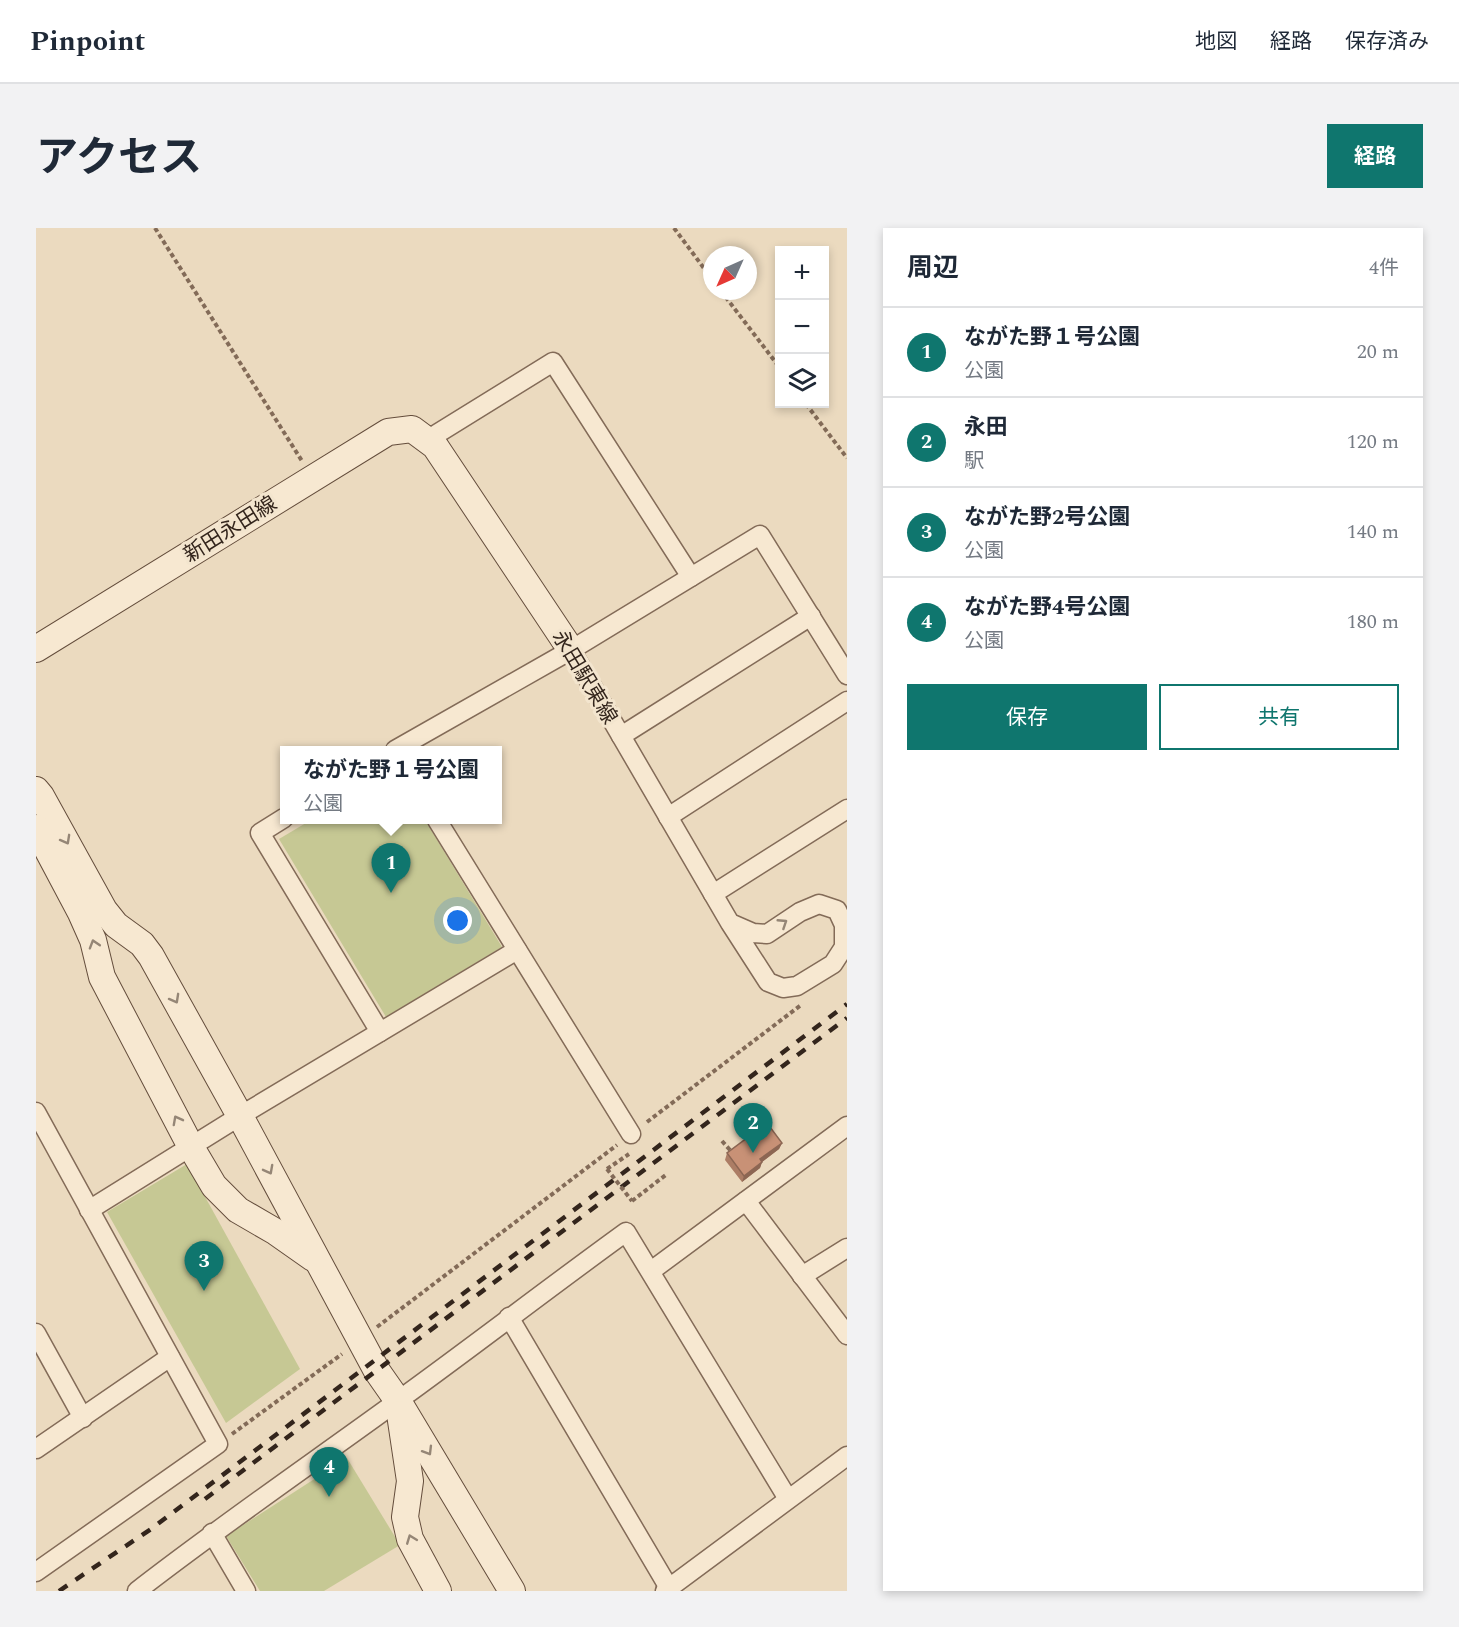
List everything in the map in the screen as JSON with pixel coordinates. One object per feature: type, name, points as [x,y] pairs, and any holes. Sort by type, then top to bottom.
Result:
[{"type":"street","points":[[427,440],[553,362],[691,577]]},
{"type":"street","name":"新田永田線","points":[[36,649],[388,432],[412,429],[427,440]]},
{"type":"street","name":"永田駅東線","points":[[427,440],[435,446],[571,650],[730,923],[768,982],[783,988],[797,986],[833,964],[844,947],[844,925],[837,910],[819,904],[800,912],[767,934],[753,933],[730,923]]},
{"type":"street","points":[[402,746],[571,650],[760,535],[847,675]]},
{"type":"street","points":[[621,736],[810,616]]},
{"type":"street","points":[[668,817],[847,701]]},
{"type":"street","points":[[36,790],[41,795],[104,910],[116,925],[151,956],[377,1371],[398,1401],[512,1591]]},
{"type":"street","points":[[713,894],[847,809]]},
{"type":"street","points":[[280,821],[260,832],[380,1032]]},
{"type":"street","points":[[440,824],[631,1134]]},
{"type":"street","points":[[36,828],[93,940],[102,977],[191,1147],[214,1186],[238,1210],[276,1232],[318,1262]]},
{"type":"street","points":[[89,1210],[240,1116],[517,950]]},
{"type":"street","points":[[36,1112],[218,1444],[36,1572]]},
{"type":"street","points":[[651,1271],[847,1126]]},
{"type":"street","points":[[746,1201],[847,1335]]},
{"type":"street","points":[[136,1591],[212,1533],[398,1401],[626,1232],[788,1499]]},
{"type":"street","points":[[802,1276],[847,1248]]},
{"type":"street","points":[[509,1317],[667,1589],[847,1456]]},
{"type":"street","points":[[36,1332],[83,1418]]},
{"type":"street","points":[[36,1449],[170,1357]]},
{"type":"street","points":[[398,1401],[410,1481],[405,1517],[410,1539],[438,1591]]},
{"type":"street","points":[[408,1496],[424,1488],[449,1486]]},
{"type":"street","points":[[212,1533],[246,1591]]},
{"type":"path","points":[[155,228],[312,478]]},
{"type":"path","points":[[674,228],[703,267]]},
{"type":"path","points":[[728,300],[775,361]]},
{"type":"path","points":[[809,408],[847,458]]},
{"type":"path","points":[[218,1444],[360,1340],[809,999]]},
{"type":"path","points":[[722,1141],[730,1150]]},
{"type":"path","points":[[608,1169],[632,1201],[667,1174]]},
{"type":"green space","points":[[304,824],[427,824],[502,947],[386,1017],[279,839]]},
{"type":"green space","points":[[187,1164],[300,1369],[226,1423],[107,1212]]},
{"type":"green space","points":[[347,1458],[400,1545],[324,1591],[260,1591],[226,1536]]},
{"type":"building","points":[[767,1123],[782,1143],[760,1159],[762,1162],[744,1176],[727,1153]]},
{"type":"railway","points":[[59,1591],[151,1529],[847,1004]]},
{"type":"railway","points":[[205,1499],[847,1018]]},
{"type":"place","name":"ながた野１号公園","points":[[391,893]]},
{"type":"place","name":"永田","points":[[753,1153]]},
{"type":"place","name":"ながた野2号公園","points":[[204,1291]]},
{"type":"place","name":"ながた野4号公園","points":[[329,1497]]}]
